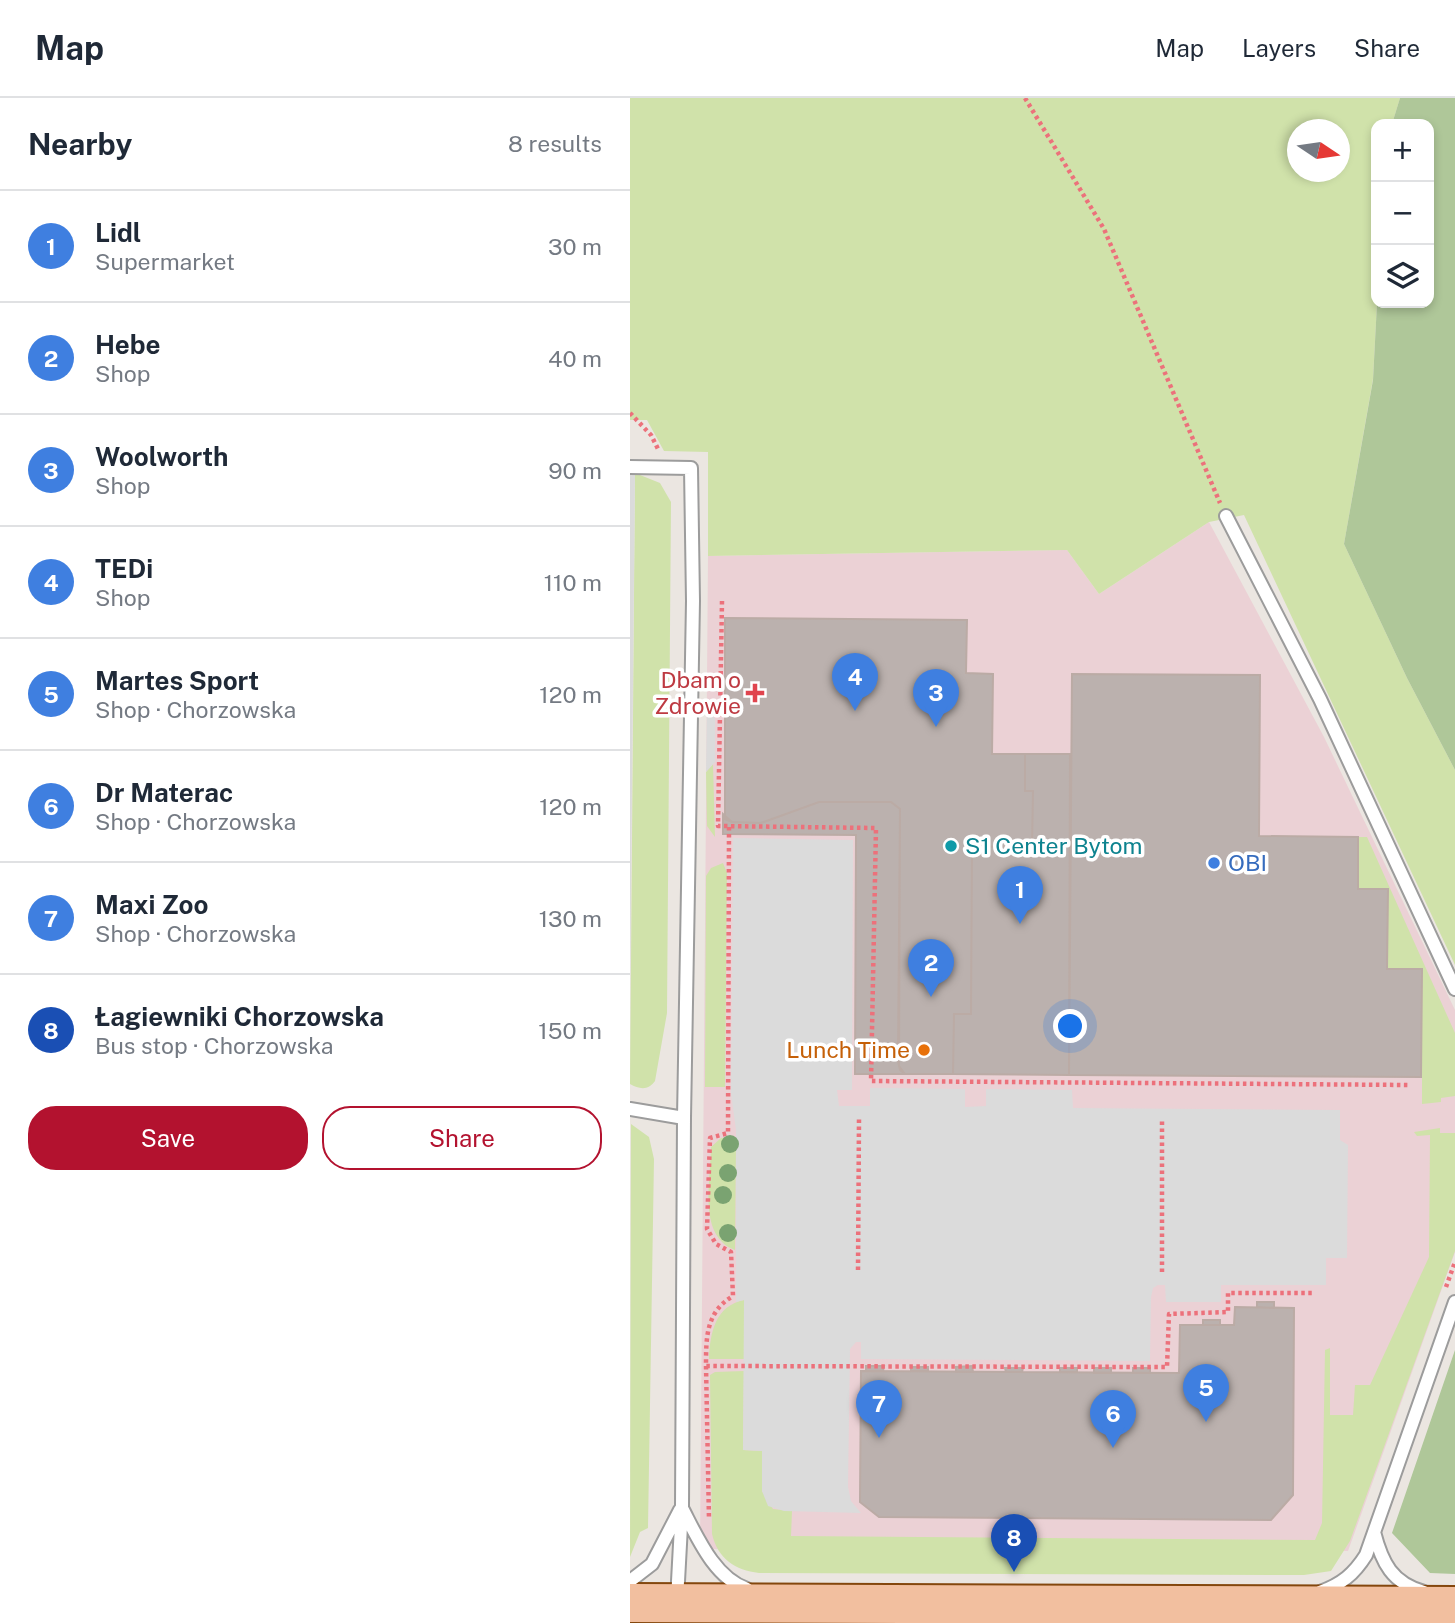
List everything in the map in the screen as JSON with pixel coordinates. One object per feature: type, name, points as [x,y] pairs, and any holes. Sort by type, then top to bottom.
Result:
[{"type":"main road","points":[[664,1610],[792,1604],[1104,1614],[1282,1606],[1455,1606]]},
{"type":"lane","points":[[630,467],[691,468],[692,657],[681,1507],[664,1610]]},
{"type":"lane","points":[[1226,516],[1320,699],[1455,989]]},
{"type":"lane","points":[[630,1109],[684,1118]]},
{"type":"lane","points":[[1282,1606],[1337,1586],[1355,1572],[1374,1532],[1455,1302]]},
{"type":"lane","points":[[630,1581],[652,1564],[681,1507]]},
{"type":"lane","points":[[681,1507],[700,1544],[730,1583],[792,1604]]},
{"type":"lane","points":[[1374,1532],[1380,1554],[1395,1580],[1419,1591],[1455,1601]]},
{"type":"path","points":[[1025,98],[1104,229],[1226,516]]},
{"type":"path","points":[[630,413],[651,436],[666,467]]},
{"type":"path","points":[[722,601],[718,827],[876,828],[872,1081],[1410,1085]]},
{"type":"path","points":[[708,1502],[706,1366],[709,1320],[719,1304],[733,1296],[731,1252],[716,1244],[707,1229],[710,1138],[728,1133],[729,827]]},
{"type":"path","points":[[858,1270],[859,1119]]},
{"type":"path","points":[[1162,1121],[1162,1272]]},
{"type":"path","points":[[706,1366],[1167,1367],[1169,1314],[1228,1312],[1228,1293],[1314,1293]]},
{"type":"shaded area","points":[[630,473],[635,473],[630,990]]},
{"type":"shaded area","points":[[1209,522],[1324,737],[1455,1010],[1455,1252],[1348,1551],[700,1549],[708,556],[1067,550],[1099,594]]},
{"type":"shaded area","points":[[707,708],[715,719],[715,762],[706,772]]},
{"type":"shaded area","points":[[733,838],[853,840],[852,1090],[837,1090],[839,1106],[870,1106],[870,1088],[895,1088],[965,1089],[965,1107],[986,1106],[986,1089],[1072,1090],[1073,1108],[1340,1110],[1340,1140],[1348,1145],[1347,1258],[1326,1258],[1326,1285],[1221,1285],[1221,1302],[1166,1302],[1165,1285],[1158,1285],[1153,1288],[1151,1297],[1150,1361],[861,1359],[861,1342],[856,1342],[850,1349],[848,1487],[851,1501],[861,1513],[784,1511],[768,1506],[762,1491],[762,1451],[743,1450],[744,1300],[736,1302],[736,1130],[731,1093]]},
{"type":"green space","points":[[630,98],[1400,98],[1394,119],[1371,119],[1371,308],[1377,308],[1373,379],[1344,544],[1407,678],[1455,770],[1455,965],[1244,515],[1209,522],[1099,594],[1067,550],[708,556],[708,452],[664,451],[647,420],[630,420]]},
{"type":"green space","points":[[1400,98],[1455,98],[1455,770],[1407,678],[1344,544],[1373,380],[1377,308],[1434,308],[1434,119],[1394,119]]},
{"type":"green space","points":[[635,473],[660,483],[671,502],[667,1013],[655,1081],[643,1088],[630,1084]]},
{"type":"green space","points":[[713,764],[715,837],[707,826],[706,772]]},
{"type":"green space","points":[[1358,837],[1367,837],[1455,1033],[1455,1096],[1441,1098],[1441,1102],[1422,1104],[1422,969],[1387,969],[1358,889]]},
{"type":"green space","points":[[723,863],[727,873],[725,1087],[705,1087],[706,876],[711,868]]},
{"type":"green space","points":[[631,1124],[649,1137],[654,1159],[648,1528],[640,1532],[630,1557]]},
{"type":"green space","points":[[1440,1128],[1440,1133],[1455,1133],[1455,1251],[1350,1541],[1331,1571],[1304,1575],[759,1573],[735,1566],[718,1550],[712,1534],[710,1375],[715,1372],[744,1371],[743,1450],[762,1451],[762,1491],[773,1509],[792,1511],[791,1536],[1315,1540],[1322,1523],[1325,1350],[1330,1348],[1330,1415],[1353,1415],[1355,1385],[1370,1385],[1429,1257],[1430,1135],[1417,1136],[1414,1132]]},
{"type":"green space","points":[[736,1137],[735,1256],[735,1250],[723,1243],[715,1233],[709,1206],[709,1190],[711,1147],[721,1138]]},
{"type":"green space","points":[[744,1300],[744,1359],[709,1359],[713,1330],[720,1314],[734,1303]]},
{"type":"green space","points":[[1455,1350],[1455,1574],[1430,1573],[1392,1533]]},
{"type":"building","name":"S1 Center Bytom","points":[[725,618],[967,620],[966,673],[993,674],[992,754],[1025,754],[1025,791],[1033,791],[1032,846],[972,847],[971,1014],[954,1014],[953,1074],[905,1074],[899,1066],[900,809],[891,802],[819,802],[761,823],[732,822],[725,819]]},
{"type":"building","name":"OBI","points":[[1072,674],[1260,675],[1259,836],[1358,837],[1358,889],[1388,889],[1387,969],[1422,969],[1421,1077],[1069,1075]]},
{"type":"building","points":[[1025,754],[1070,754],[1069,1075],[953,1074],[954,1014],[971,1014],[972,847],[1032,846],[1033,791],[1025,791]]},
{"type":"building","points":[[819,802],[891,802],[900,809],[898,1061],[900,1070],[905,1074],[855,1074],[856,835],[723,834],[723,814],[732,822],[761,823]]},
{"type":"building","points":[[1257,1302],[1274,1302],[1274,1308],[1257,1307]]},
{"type":"building","points":[[1235,1307],[1294,1308],[1293,1495],[1271,1520],[879,1517],[860,1502],[861,1371],[1179,1373],[1180,1325],[1234,1325]]},
{"type":"building","points":[[1203,1320],[1220,1320],[1220,1325],[1203,1325]]},
{"type":"building","points":[[866,1366],[884,1366],[883,1371],[866,1371]]},
{"type":"building","points":[[972,1366],[973,1372],[956,1372],[956,1367]]},
{"type":"building","points":[[911,1367],[928,1367],[928,1371],[911,1371]]},
{"type":"building","points":[[1005,1368],[1023,1368],[1022,1372],[1006,1372]]},
{"type":"building","points":[[1060,1368],[1077,1368],[1077,1372],[1060,1372]]},
{"type":"building","points":[[1094,1368],[1111,1368],[1111,1373],[1094,1373]]},
{"type":"building","points":[[1133,1368],[1150,1368],[1150,1373],[1133,1373]]},
{"type":"place","name":"Dbam o Zdrowie","points":[[755,693]]},
{"type":"place","name":"TEDi","points":[[855,711]]},
{"type":"place","name":"Woolworth","points":[[936,727]]},
{"type":"place","name":"S1 Center Bytom","points":[[951,846]]},
{"type":"place","name":"OBI","points":[[1214,863]]},
{"type":"place","name":"Lidl","points":[[1020,924]]},
{"type":"place","name":"Hebe","points":[[931,997]]},
{"type":"place","name":"Lunch Time","points":[[924,1050]]},
{"type":"place","name":"Martes Sport","points":[[1206,1422]]},
{"type":"place","name":"Maxi Zoo","points":[[879,1438]]},
{"type":"place","name":"Dr Materac","points":[[1113,1448]]},
{"type":"place","name":"Łagiewniki Chorzowska","points":[[1014,1572]]}]
